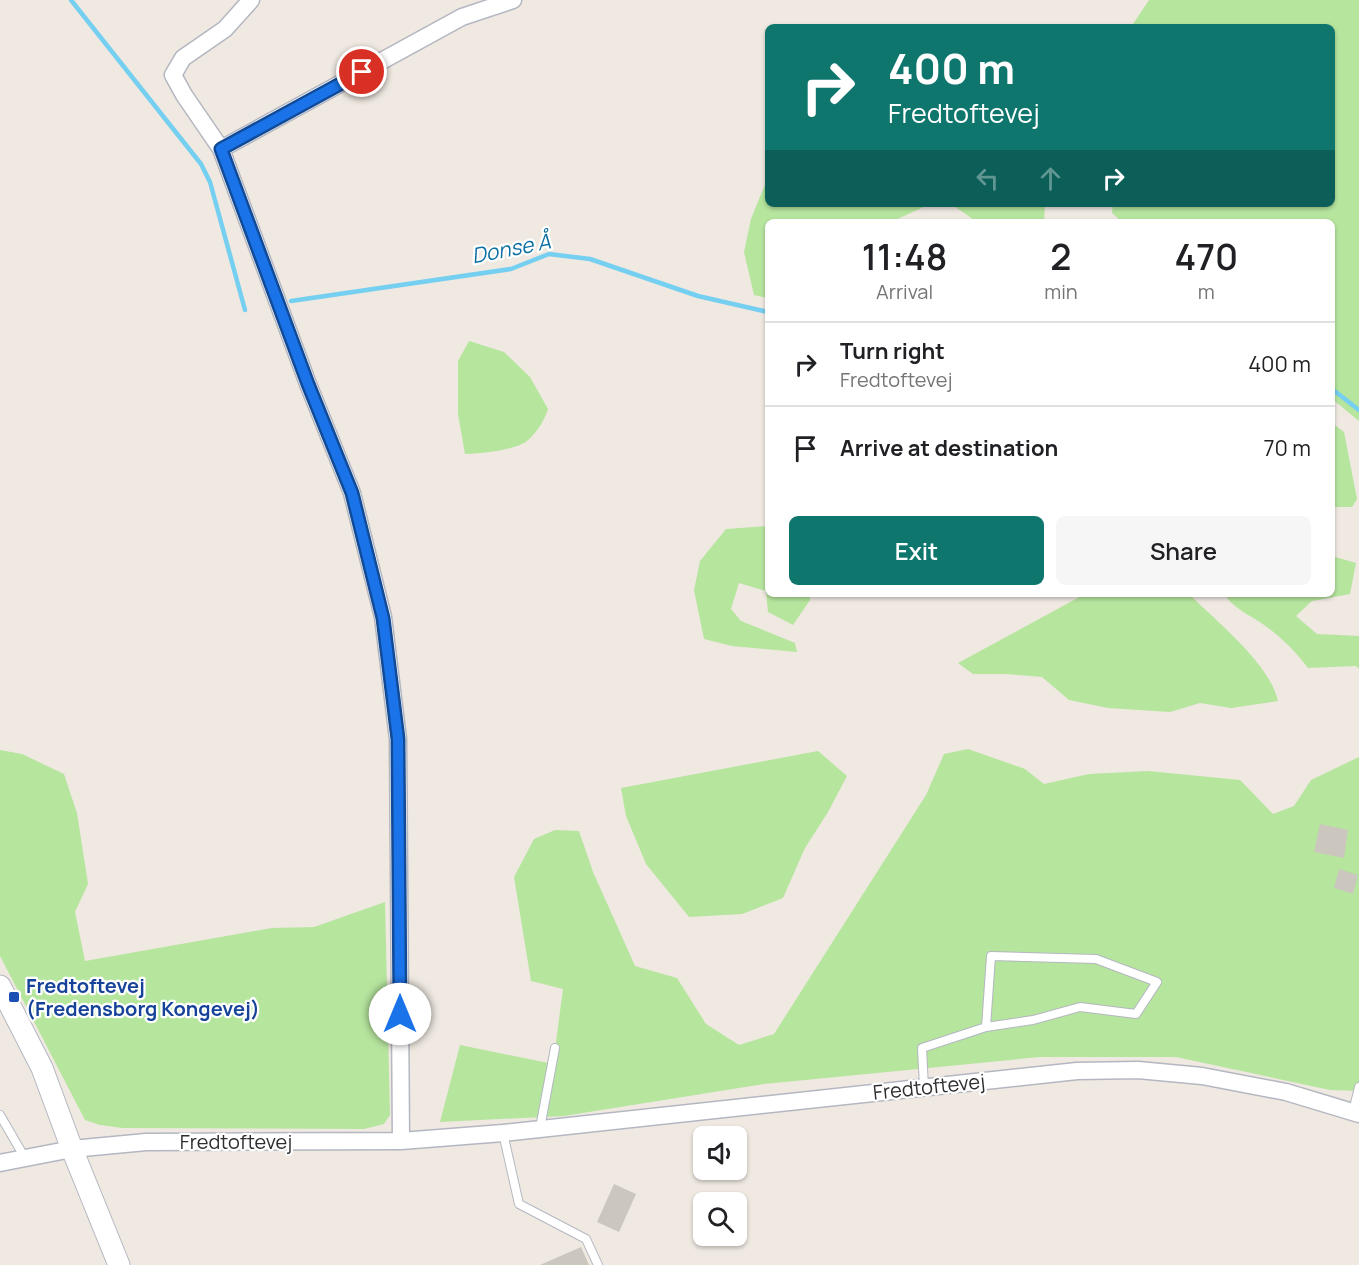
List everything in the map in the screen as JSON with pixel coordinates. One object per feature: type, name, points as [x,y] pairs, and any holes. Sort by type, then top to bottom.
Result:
[{"type":"street","points":[[251,0],[225,29],[183,58],[173,75],[221,149],[304,375],[352,493],[383,618],[398,739],[401,1141]]},
{"type":"street","points":[[221,149],[462,17],[513,0]]},
{"type":"street","points":[[0,986],[42,1068],[119,1265]]},
{"type":"street","points":[[0,1015],[72,1149]]},
{"type":"street","name":"Fredtoftevej","points":[[0,1163],[72,1149],[146,1142],[401,1141],[503,1133],[1077,1071],[1138,1070],[1212,1078],[1286,1092],[1356,1113]]},
{"type":"lane","points":[[924,1087],[922,1048],[986,1027],[1033,1020],[1080,1007],[1136,1014],[1157,982],[1096,959],[991,956],[986,1027]]},
{"type":"lane","points":[[540,1128],[555,1048]]},
{"type":"lane","name":"Fredtoftevej","points":[[1356,1113],[1359,1087]]},
{"type":"lane","points":[[0,1115],[25,1158]]},
{"type":"lane","points":[[503,1133],[519,1204],[586,1239],[598,1265]]},
{"type":"green space","points":[[1149,0],[1359,0],[1359,421],[1335,401],[1335,219],[1119,219],[1112,213],[1113,207],[1335,207],[1335,24],[1133,24]]},
{"type":"green space","points":[[765,184],[765,207],[924,207],[898,219],[765,219],[765,297],[754,295],[744,252],[751,219]]},
{"type":"green space","points":[[955,207],[1045,207],[1044,219],[973,219]]},
{"type":"green space","points":[[469,341],[504,352],[530,377],[548,409],[537,430],[522,444],[497,451],[465,454],[458,414],[458,361]]},
{"type":"green space","points":[[1335,425],[1344,432],[1357,499],[1352,507],[1335,507]]},
{"type":"green space","points":[[765,526],[765,591],[739,583],[731,609],[741,621],[795,643],[797,652],[732,646],[704,639],[694,590],[700,561],[726,529]]},
{"type":"green space","points":[[1335,557],[1356,563],[1350,594],[1335,597]]},
{"type":"green space","points":[[767,597],[810,597],[793,625],[768,612]]},
{"type":"green space","points":[[1079,597],[1192,597],[1241,644],[1265,672],[1278,701],[1231,708],[1200,703],[1170,712],[1108,708],[1069,700],[1042,677],[973,674],[958,663]]},
{"type":"green space","points":[[1226,597],[1334,597],[1312,601],[1296,616],[1317,634],[1359,636],[1359,669],[1356,666],[1308,668],[1282,639]]},
{"type":"green space","points":[[968,749],[1025,769],[1044,784],[1089,774],[1148,771],[1240,780],[1273,814],[1294,806],[1311,780],[1359,757],[1359,1091],[1330,1090],[1176,1057],[1040,1057],[764,1084],[564,1116],[440,1122],[460,1045],[553,1064],[563,989],[531,981],[514,877],[534,839],[555,830],[579,831],[593,872],[635,966],[677,978],[706,1024],[739,1045],[774,1034],[926,795],[944,754]]},
{"type":"green space","points":[[0,750],[22,754],[64,774],[77,813],[88,884],[75,912],[85,961],[272,928],[314,927],[385,902],[390,1115],[384,1124],[364,1129],[123,1128],[100,1125],[85,1120],[0,956]]},
{"type":"green space","points":[[818,751],[847,776],[805,848],[783,898],[742,914],[689,917],[646,864],[626,816],[621,788]]},
{"type":"building","points":[[1320,824],[1348,830],[1344,858],[1314,852]]},
{"type":"building","points":[[1339,869],[1358,875],[1353,894],[1334,888]]},
{"type":"building","points":[[614,1184],[636,1194],[619,1232],[597,1222]]},
{"type":"building","points":[[581,1247],[589,1265],[540,1265]]},
{"type":"waterway","name":"Donse Å","points":[[71,0],[201,164],[210,182],[245,310]]},
{"type":"waterway","name":"Donse Å","points":[[291,301],[511,269],[549,254],[590,259],[698,296],[765,311]]},
{"type":"waterway","name":"Donse Å","points":[[1335,391],[1359,410]]},
{"type":"place","name":"Fredtoftevej (Fredensborg Kongevej)","points":[[14,997]]},
{"type":"route","points":[[362,72],[221,149],[308,384],[352,493],[383,618],[398,739],[400,1014]]}]
